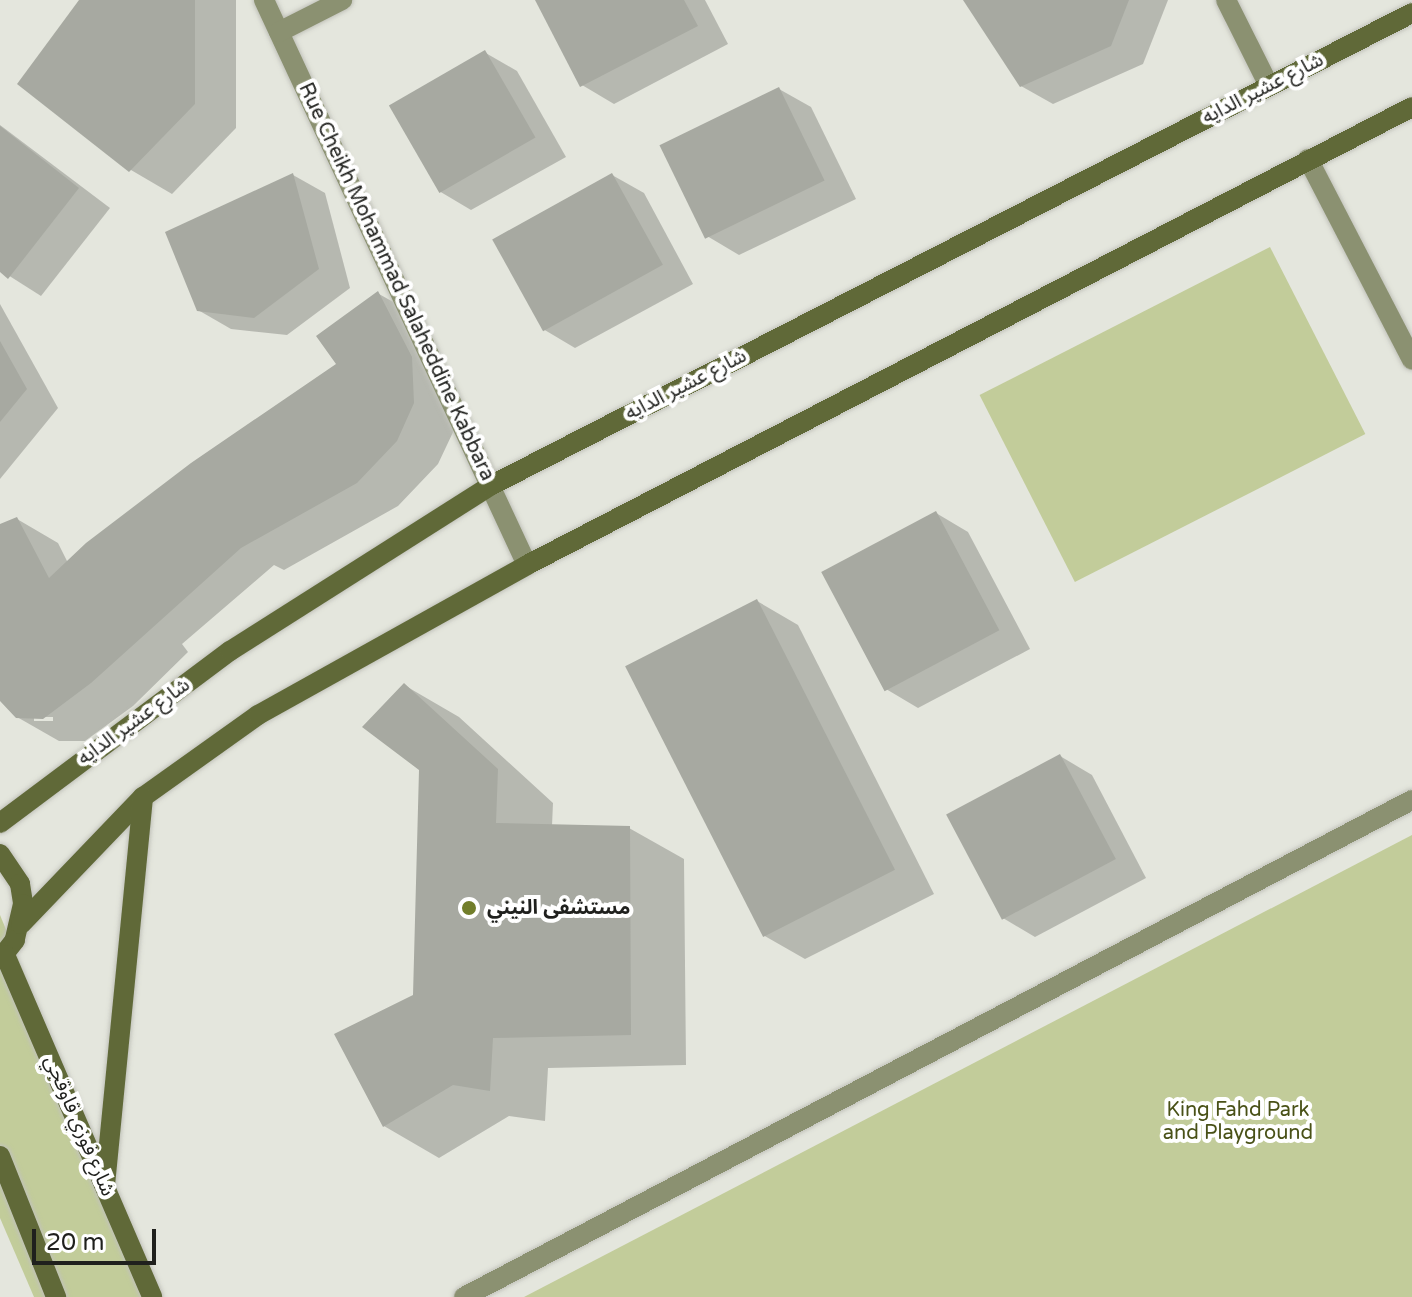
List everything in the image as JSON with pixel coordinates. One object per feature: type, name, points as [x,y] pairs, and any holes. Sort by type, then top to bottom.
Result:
[{"type":"street","name":"Rue Cheikh Mohammad Salaheddine Kabbara","points":[[264,0],[527,565]]},
{"type":"street","points":[[279,32],[342,0]]},
{"type":"street","points":[[1226,0],[1269,86]]},
{"type":"street","name":"شارع عشير الدايه","points":[[0,823],[230,651],[490,486],[1412,13]]},
{"type":"street","points":[[3,957],[21,924],[143,797],[258,715],[527,565],[1412,107]]},
{"type":"street","points":[[1308,159],[1412,360]]},
{"type":"street","points":[[105,1185],[143,797]]},
{"type":"street","points":[[464,1297],[1412,800]]},
{"type":"street","points":[[0,854],[20,884],[21,924]]},
{"type":"street","name":"شارع فوزي قاوقجي","points":[[3,957],[152,1297]]},
{"type":"street","points":[[0,1156],[56,1297]]},
{"type":"green space","points":[[1270,247],[1365,434],[1075,582],[980,395]]},
{"type":"green space","name":"King Fahd Park and Playground","points":[[1412,835],[1412,1297],[524,1297]]},
{"type":"green space","points":[[0,915],[158,1297],[34,1297],[0,1218]]},
{"type":"building","points":[[79,0],[195,0],[195,104],[129,172],[17,84]]},
{"type":"building","points":[[535,0],[684,0],[698,26],[580,87]]},
{"type":"building","points":[[963,0],[1129,0],[1111,46],[1020,87]]},
{"type":"building","points":[[485,50],[536,137],[439,193],[389,106]]},
{"type":"building","points":[[779,87],[825,180],[705,239],[659,145]]},
{"type":"building","points":[[0,126],[79,188],[8,279],[0,272]]},
{"type":"building","points":[[293,173],[319,269],[254,318],[197,311],[165,232]]},
{"type":"building","points":[[612,173],[663,265],[543,331],[492,239]]},
{"type":"building","points":[[378,291],[412,357],[414,403],[397,441],[357,483],[241,548],[91,683],[43,719],[16,718],[0,701],[0,524],[17,517],[49,578],[86,543],[191,463],[336,364],[316,336]]},
{"type":"building","points":[[0,341],[27,389],[0,422]]},
{"type":"building","points":[[936,511],[999,630],[885,691],[821,572]]},
{"type":"building","points":[[757,599],[895,870],[763,937],[625,666]]},
{"type":"building","points":[[404,683],[498,769],[496,823],[630,826],[631,1035],[493,1038],[490,1091],[453,1085],[383,1127],[334,1034],[413,995],[419,770],[362,727]]},
{"type":"building","points":[[1060,754],[1116,859],[1002,920],[946,815]]},
{"type":"place","name":"مستشفى النيني","points":[[469,908]]}]
